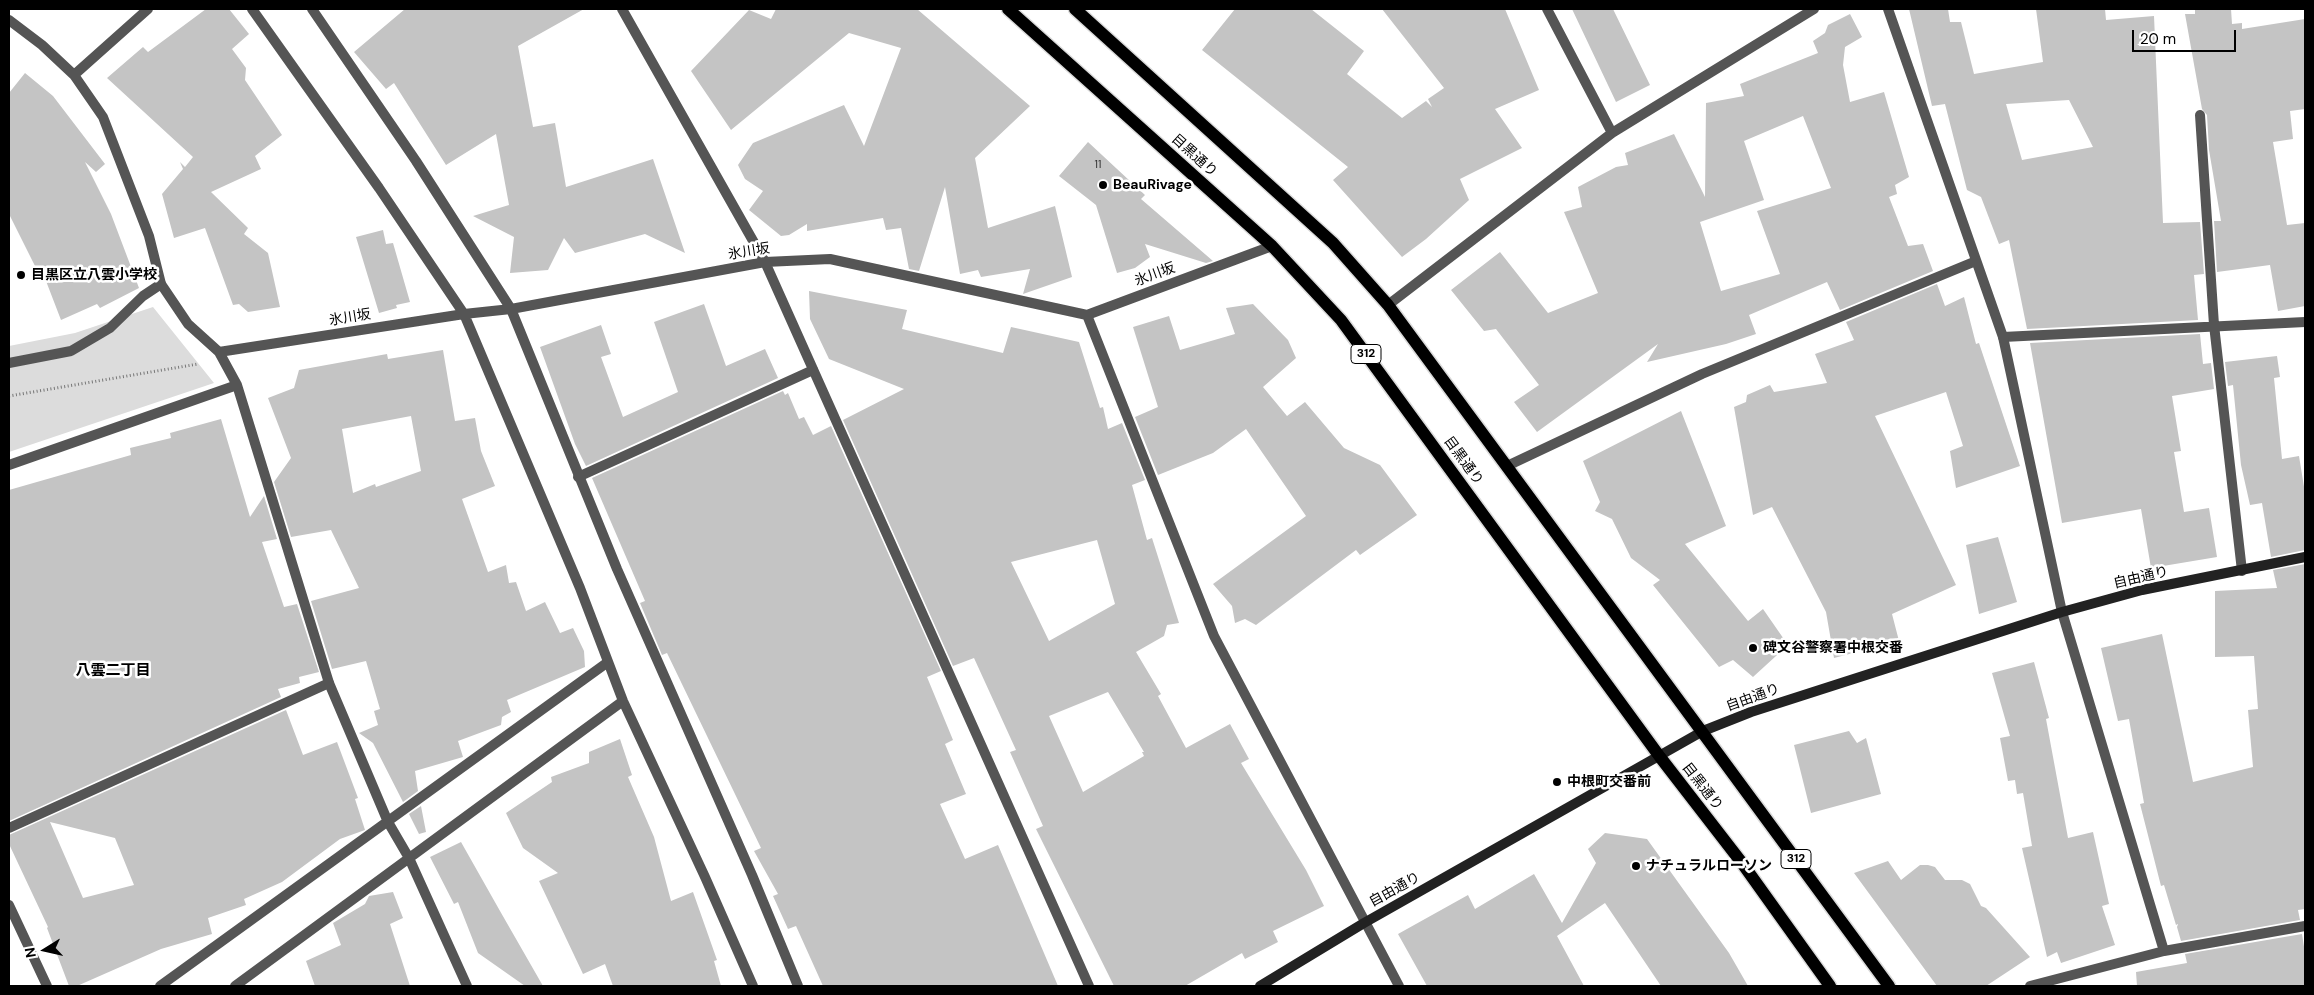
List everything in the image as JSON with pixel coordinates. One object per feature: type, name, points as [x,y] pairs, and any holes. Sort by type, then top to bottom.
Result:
[{"type":"main road","name":"目黒通り","points":[[1008,9],[1272,246],[1340,320],[1660,757],[1742,863],[1830,986]]},
{"type":"main road","name":"312","points":[[1075,9],[1333,243],[1388,305],[1889,986]]},
{"type":"main road","name":"自由通り","points":[[1260,986],[1364,923],[1703,731],[1751,712],[2062,612],[2142,590],[2305,557]]},
{"type":"street","points":[[74,75],[148,9]]},
{"type":"street","points":[[252,9],[379,188],[464,314],[580,588],[624,701],[753,986]]},
{"type":"street","points":[[312,9],[411,153],[511,309],[616,569],[752,874],[798,986]]},
{"type":"street","points":[[622,9],[764,262],[1089,986]]},
{"type":"street","points":[[1547,9],[1612,133]]},
{"type":"street","points":[[1388,305],[1612,133],[1814,9]]},
{"type":"street","points":[[1888,9],[2003,337],[2062,612],[2164,950]]},
{"type":"street","points":[[9,20],[42,45],[74,75],[103,117],[149,236],[161,284],[188,324],[219,352],[237,385],[329,683],[388,822],[409,858],[467,986]]},
{"type":"street","points":[[2200,115],[2214,325],[2242,571]]},
{"type":"street","name":"氷川坂","points":[[219,352],[464,314],[511,309],[764,262],[830,259],[1088,315],[1272,246]]},
{"type":"street","points":[[1507,466],[1702,374],[1976,261]]},
{"type":"street","points":[[9,363],[71,351],[110,328],[143,296],[161,284]]},
{"type":"street","points":[[1088,315],[1214,636],[1398,986]]},
{"type":"street","points":[[2003,337],[2214,325],[2305,322]]},
{"type":"street","points":[[578,477],[813,370]]},
{"type":"street","points":[[9,465],[237,385]]},
{"type":"street","points":[[160,986],[608,662]]},
{"type":"street","points":[[9,828],[329,683]]},
{"type":"street","points":[[235,986],[624,701]]},
{"type":"street","points":[[9,905],[46,986]]},
{"type":"street","points":[[2030,986],[2164,950],[2305,926]]},
{"type":"path","points":[[9,396],[207,363]]},
{"type":"shaded area","points":[[153,307],[214,383],[9,452],[9,346],[75,333]]},
{"type":"building","points":[[206,9],[229,9],[249,34],[232,49],[246,68],[245,80],[282,135],[255,156],[261,169],[211,192],[248,228],[244,234],[268,253],[280,307],[248,312],[239,304],[233,305],[205,228],[174,238],[162,194],[183,169],[180,162],[185,167],[193,157],[107,78],[143,47],[148,52]]},
{"type":"building","points":[[405,9],[584,9],[518,46],[533,127],[555,123],[566,187],[653,159],[685,253],[645,234],[575,253],[564,238],[548,270],[510,273],[514,237],[473,216],[509,205],[496,134],[446,165],[394,83],[386,89],[354,52]]},
{"type":"building","points":[[776,9],[917,9],[1030,106],[975,158],[988,228],[1055,206],[1072,277],[1023,294],[1030,269],[981,277],[978,270],[960,274],[945,187],[919,271],[909,269],[901,228],[886,230],[883,218],[807,231],[807,224],[789,235],[781,236],[749,210],[763,191],[745,179],[738,165],[753,143],[844,105],[864,146],[901,48],[849,33],[731,130],[691,71],[749,10],[771,19]]},
{"type":"building","points":[[1235,9],[1311,9],[1364,51],[1347,74],[1402,118],[1426,101],[1432,107],[1428,99],[1444,88],[1382,9],[1505,9],[1539,90],[1495,109],[1522,148],[1460,179],[1469,200],[1426,239],[1402,257],[1333,180],[1348,167],[1202,50]]},
{"type":"building","points":[[1572,9],[1613,9],[1650,85],[1616,102]]},
{"type":"building","points":[[1909,9],[1948,9],[1950,22],[1961,22],[1974,74],[2043,62],[2036,9],[2105,9],[2106,20],[2154,16],[2163,223],[2200,222],[2204,274],[2194,275],[2198,320],[2027,329],[2009,240],[1999,244],[1981,197],[1967,190],[1945,104],[1932,106]],"holes":[[[2069,100],[2093,147],[2022,160],[2006,104]]]},
{"type":"building","points":[[2195,9],[2231,9],[2232,24],[2242,23],[2242,29],[2305,19],[2305,109],[2290,111],[2293,139],[2273,142],[2287,225],[2305,223],[2305,306],[2278,311],[2270,265],[2217,272],[2214,221],[2221,221],[2209,150],[2207,115],[2202,109],[2185,14],[2195,14]]},
{"type":"building","points":[[1850,14],[1862,37],[1845,47],[1843,65],[1850,102],[1884,92],[1909,177],[1895,185],[1897,194],[1889,197],[1908,246],[1923,244],[1933,271],[1840,310],[1827,282],[1749,315],[1756,334],[1726,344],[1647,362],[1658,344],[1537,432],[1514,402],[1539,385],[1496,329],[1484,331],[1451,290],[1500,252],[1548,313],[1598,293],[1564,212],[1582,207],[1578,187],[1616,167],[1628,165],[1625,153],[1674,134],[1705,197],[1706,103],[1744,96],[1740,84],[1818,53],[1813,41],[1825,33],[1828,25]],"holes":[[[1803,116],[1831,188],[1757,211],[1780,274],[1721,291],[1700,222],[1764,200],[1744,141]]]},
{"type":"building","points":[[25,73],[53,96],[105,164],[96,172],[85,162],[111,214],[139,288],[100,308],[97,304],[61,320],[41,268],[37,270],[9,214],[9,93]]},
{"type":"building","points":[[1088,142],[1145,195],[1141,199],[1213,261],[1206,263],[1145,244],[1150,257],[1135,268],[1117,273],[1096,205],[1059,176]]},
{"type":"building","points":[[383,230],[386,244],[393,243],[410,302],[396,305],[397,308],[379,313],[356,237]]},
{"type":"building","points":[[1937,284],[1945,306],[1964,297],[1976,344],[1979,343],[2020,466],[1956,488],[1950,451],[1963,446],[1946,392],[1875,416],[1956,585],[1892,614],[1899,641],[1834,658],[1826,612],[1772,507],[1753,515],[1734,407],[1746,402],[1747,395],[1770,385],[1774,392],[1827,383],[1815,354],[1854,340],[1846,322]]},
{"type":"building","points":[[809,291],[907,310],[902,329],[1003,353],[1011,327],[1079,342],[1100,408],[1103,407],[1108,429],[1122,423],[1145,480],[1132,485],[1147,540],[1152,538],[1179,623],[1167,625],[1164,636],[1136,652],[1161,694],[1158,696],[1186,748],[1230,724],[1249,759],[1241,763],[1306,870],[1324,906],[1273,931],[1278,942],[1245,959],[1242,953],[1185,986],[1114,986],[1036,829],[1043,826],[1010,752],[1016,750],[974,658],[953,666],[843,420],[904,389],[829,359],[810,319]],"holes":[[[1097,540],[1115,604],[1049,641],[1011,562]],[[1108,692],[1144,752],[1142,752],[1144,756],[1083,792],[1049,716]]]},
{"type":"building","points":[[704,304],[726,366],[765,349],[778,378],[586,466],[575,444],[540,347],[601,325],[611,354],[601,357],[623,417],[678,392],[654,322]]},
{"type":"building","points":[[1253,304],[1288,340],[1296,358],[1263,387],[1287,416],[1305,402],[1344,448],[1380,465],[1417,515],[1360,555],[1356,550],[1256,625],[1245,619],[1235,623],[1232,606],[1213,584],[1306,516],[1246,429],[1213,453],[1158,475],[1135,417],[1158,407],[1133,327],[1169,316],[1180,350],[1235,334],[1226,308]]},
{"type":"building","points":[[2200,334],[2203,364],[2211,363],[2214,389],[2172,396],[2181,451],[2174,452],[2184,512],[2209,508],[2217,557],[2151,568],[2141,509],[2062,523],[2030,343]]},
{"type":"building","points":[[443,350],[455,421],[475,418],[481,451],[495,486],[462,499],[488,572],[506,565],[509,583],[516,582],[526,611],[545,602],[560,633],[573,628],[584,651],[585,667],[507,700],[511,712],[502,717],[501,725],[458,741],[463,757],[415,771],[418,791],[403,802],[373,743],[359,733],[378,725],[374,711],[380,709],[366,661],[332,669],[311,601],[359,588],[331,530],[291,537],[274,482],[291,458],[268,398],[294,388],[299,370],[387,354],[388,359]],"holes":[[[411,416],[421,471],[376,487],[375,484],[353,493],[342,429]]]},
{"type":"building","points":[[2277,356],[2280,377],[2274,378],[2282,459],[2299,456],[2305,493],[2305,550],[2271,557],[2262,503],[2250,505],[2241,465],[2233,385],[2228,386],[2225,362]]},
{"type":"building","points":[[783,391],[785,395],[788,393],[799,419],[804,417],[813,435],[831,426],[941,671],[927,677],[953,740],[945,744],[966,794],[940,804],[965,859],[998,845],[1058,986],[823,986],[796,926],[788,929],[773,896],[778,894],[754,851],[761,848],[667,653],[662,655],[640,603],[645,601],[592,478]]},
{"type":"building","points":[[1681,411],[1726,526],[1685,544],[1748,621],[1763,609],[1788,645],[1753,677],[1733,660],[1719,667],[1653,585],[1660,580],[1631,558],[1612,519],[1595,511],[1600,502],[1583,461]]},
{"type":"building","points":[[221,419],[250,517],[264,496],[277,539],[262,542],[284,607],[297,604],[319,672],[299,677],[300,683],[278,689],[281,697],[9,821],[9,490],[131,455],[130,448],[171,438],[170,433]]},
{"type":"building","points":[[1998,537],[2017,602],[1979,614],[1966,545]]},
{"type":"building","points":[[2305,564],[2305,909],[2298,910],[2300,920],[2181,941],[2177,927],[2178,924],[2176,925],[2164,885],[2161,886],[2140,804],[2144,803],[2129,719],[2118,721],[2101,648],[2162,634],[2193,782],[2253,767],[2248,710],[2258,709],[2254,656],[2215,657],[2215,591],[2277,588],[2273,570]]},
{"type":"building","points":[[2034,662],[2049,718],[2046,719],[2068,838],[2093,832],[2109,904],[2102,906],[2115,945],[2061,963],[2057,952],[2047,957],[2022,848],[2032,846],[2023,793],[2017,794],[2015,780],[2008,781],[2000,738],[2010,736],[1992,673]]},
{"type":"building","points":[[286,710],[303,755],[337,742],[358,798],[355,799],[365,830],[340,839],[282,882],[244,899],[246,905],[208,918],[212,934],[161,949],[77,986],[69,986],[48,927],[9,844],[9,835]],"holes":[[[50,822],[115,838],[134,885],[83,898]]]},
{"type":"building","points":[[1849,731],[1857,743],[1866,738],[1881,794],[1811,813],[1794,745]]},
{"type":"building","points":[[620,739],[632,775],[628,777],[654,837],[671,901],[693,892],[717,960],[714,961],[721,986],[613,986],[605,964],[583,974],[539,881],[558,873],[523,848],[506,813],[552,782],[551,777],[589,763],[589,752]]},
{"type":"building","points":[[421,806],[426,832],[419,834],[409,814]]},
{"type":"building","points":[[1605,833],[1647,839],[1729,953],[1748,986],[1661,986],[1605,903],[1557,936],[1584,986],[1427,986],[1398,934],[1468,895],[1475,909],[1534,874],[1562,923],[1596,863],[1588,849]]},
{"type":"building","points":[[461,842],[543,986],[525,986],[478,953],[458,902],[454,904],[430,857]]},
{"type":"building","points":[[1888,861],[1901,880],[1920,865],[1928,865],[1935,867],[1945,880],[1962,880],[1970,884],[1981,906],[1986,908],[2030,957],[1986,986],[1937,986],[1854,873]]},
{"type":"building","points":[[393,892],[403,918],[390,924],[410,986],[315,986],[306,961],[341,945],[333,923],[365,904],[369,896]]},
{"type":"building","points":[[2302,934],[2305,953],[2305,986],[2137,986],[2136,972],[2187,963],[2185,954]]},
{"type":"place","name":"BeauRivage","points":[[1103,185]]},
{"type":"place","name":"目黒区立八雲小学校","points":[[21,275]]},
{"type":"place","name":"碑文谷警察署中根交番","points":[[1753,648]]},
{"type":"place","name":"中根町交番前","points":[[1557,782]]},
{"type":"place","name":"ナチュラルローソン","points":[[1636,866]]},
{"type":"district","name":"八雲二丁目","points":[[113,671]]}]
